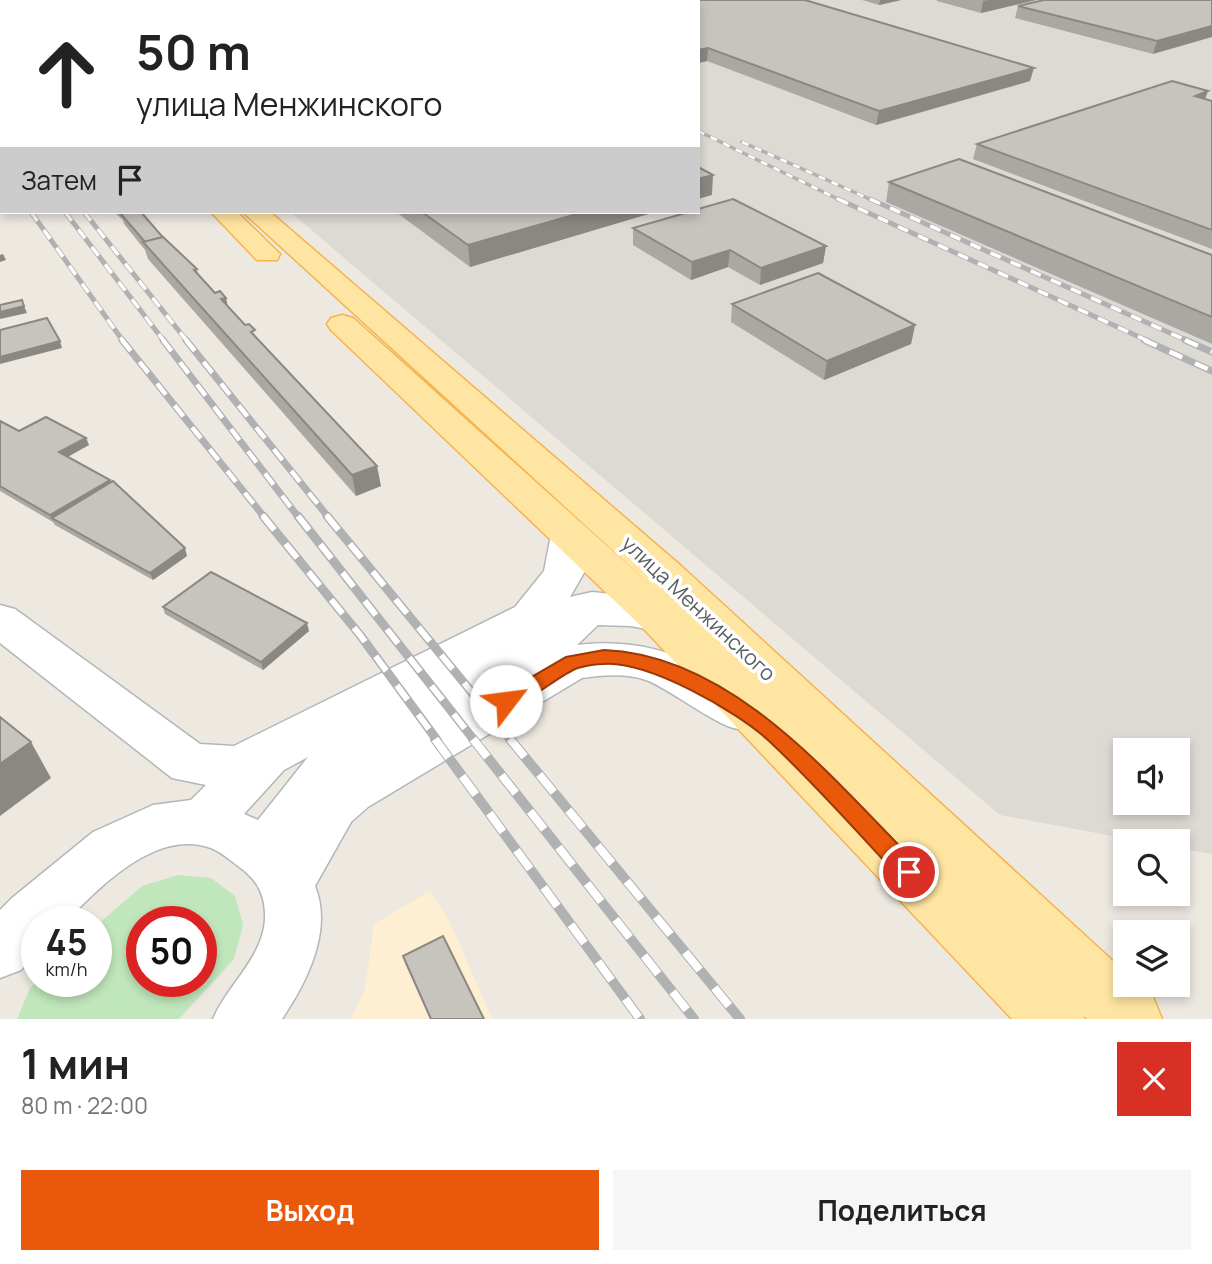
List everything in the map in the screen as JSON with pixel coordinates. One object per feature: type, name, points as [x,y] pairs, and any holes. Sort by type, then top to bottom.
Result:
[{"type":"main road","name":"улица Менжинского","points":[[225,214],[586,526]]},
{"type":"main road","name":"улица Менжинского","points":[[257,214],[735,669],[1131,1019]]},
{"type":"main road","points":[[278,866],[330,766],[601,592],[612,545],[586,526],[541,630]]},
{"type":"main road","points":[[601,592],[708,633],[735,669]]},
{"type":"main road","points":[[0,620],[190,764],[235,766],[268,755],[541,630],[639,639],[673,653],[735,669]]},
{"type":"main road","points":[[278,866],[333,806],[350,792],[572,662],[604,657],[633,658],[645,662],[706,689],[774,733]]},
{"type":"main road","name":"улица Менжинского","points":[[735,669],[774,733],[1054,1019]]},
{"type":"main road","points":[[204,822],[268,755]]},
{"type":"main road","points":[[190,764],[204,822]]},
{"type":"main road","points":[[0,950],[72,881],[116,849],[153,828],[204,822],[227,829],[278,866],[294,908],[286,954],[244,1019]]},
{"type":"shaded area","points":[[700,0],[1212,0],[1212,854],[1190,850],[1190,829],[1113,829],[1113,836],[1000,815],[292,214],[700,214]]},
{"type":"shaded area","points":[[430,891],[450,922],[492,1019],[351,1019],[365,989],[374,924]]},
{"type":"green space","points":[[178,875],[211,878],[235,896],[243,925],[234,959],[217,978],[217,906],[126,906],[126,997],[199,997],[179,1019],[17,1019],[26,997],[112,997],[112,912],[142,886]]},
{"type":"building","points":[[700,0],[805,0],[1034,68],[879,111],[708,48],[700,50]]},
{"type":"building","points":[[1044,0],[1212,0],[1212,26],[1157,41],[1018,6]]},
{"type":"building","points":[[1172,81],[1208,91],[1195,96],[1212,101],[1212,230],[977,144]]},
{"type":"building","points":[[959,159],[1212,255],[1212,317],[889,182]]},
{"type":"building","points":[[700,168],[713,175],[700,178]]},
{"type":"building","points":[[733,199],[826,246],[761,268],[730,250],[692,262],[633,228],[682,214],[700,214],[700,208]]},
{"type":"building","points":[[121,214],[143,214],[163,237],[145,242]]},
{"type":"building","points":[[425,214],[577,214],[468,245]]},
{"type":"building","points":[[163,237],[197,269],[194,270],[215,293],[220,291],[226,298],[221,299],[245,325],[249,324],[255,330],[251,332],[377,466],[352,475],[143,242]]},
{"type":"building","points":[[818,273],[915,325],[827,361],[732,304]]},
{"type":"building","points":[[22,300],[24,306],[0,312],[0,305]]},
{"type":"building","points":[[47,318],[60,341],[0,357],[0,330]]},
{"type":"building","points":[[46,417],[86,438],[59,452],[110,480],[50,515],[0,486],[0,421],[19,431]]},
{"type":"building","points":[[113,481],[185,548],[150,573],[52,518]]},
{"type":"building","points":[[211,572],[307,623],[261,662],[163,607]]},
{"type":"building","points":[[0,717],[31,742],[0,764]]},
{"type":"building","points":[[443,936],[484,1019],[431,1019],[403,956]]},
{"type":"railway","points":[[700,132],[842,201]]},
{"type":"railway","points":[[742,142],[874,201]]},
{"type":"railway","points":[[838,199],[1148,341]]},
{"type":"railway","points":[[870,199],[1188,341]]},
{"type":"railway","points":[[32,214],[123,341]]},
{"type":"railway","points":[[67,214],[164,341]]},
{"type":"railway","points":[[86,214],[187,341]]},
{"type":"railway","points":[[122,340],[265,518]]},
{"type":"railway","points":[[163,340],[299,518]]},
{"type":"railway","points":[[186,340],[329,518]]},
{"type":"railway","points":[[1144,340],[1212,371]]},
{"type":"railway","points":[[1185,340],[1212,352]]},
{"type":"railway","points":[[263,516],[360,635],[437,740]]},
{"type":"railway","points":[[298,516],[474,740]]},
{"type":"railway","points":[[327,516],[511,740]]},
{"type":"railway","points":[[435,739],[640,1019]]},
{"type":"railway","points":[[473,739],[694,1019]]},
{"type":"railway","points":[[510,739],[740,1019]]},
{"type":"route","points":[[506,701],[572,662],[604,657],[633,658],[668,670],[706,689],[774,733],[909,872]]}]
